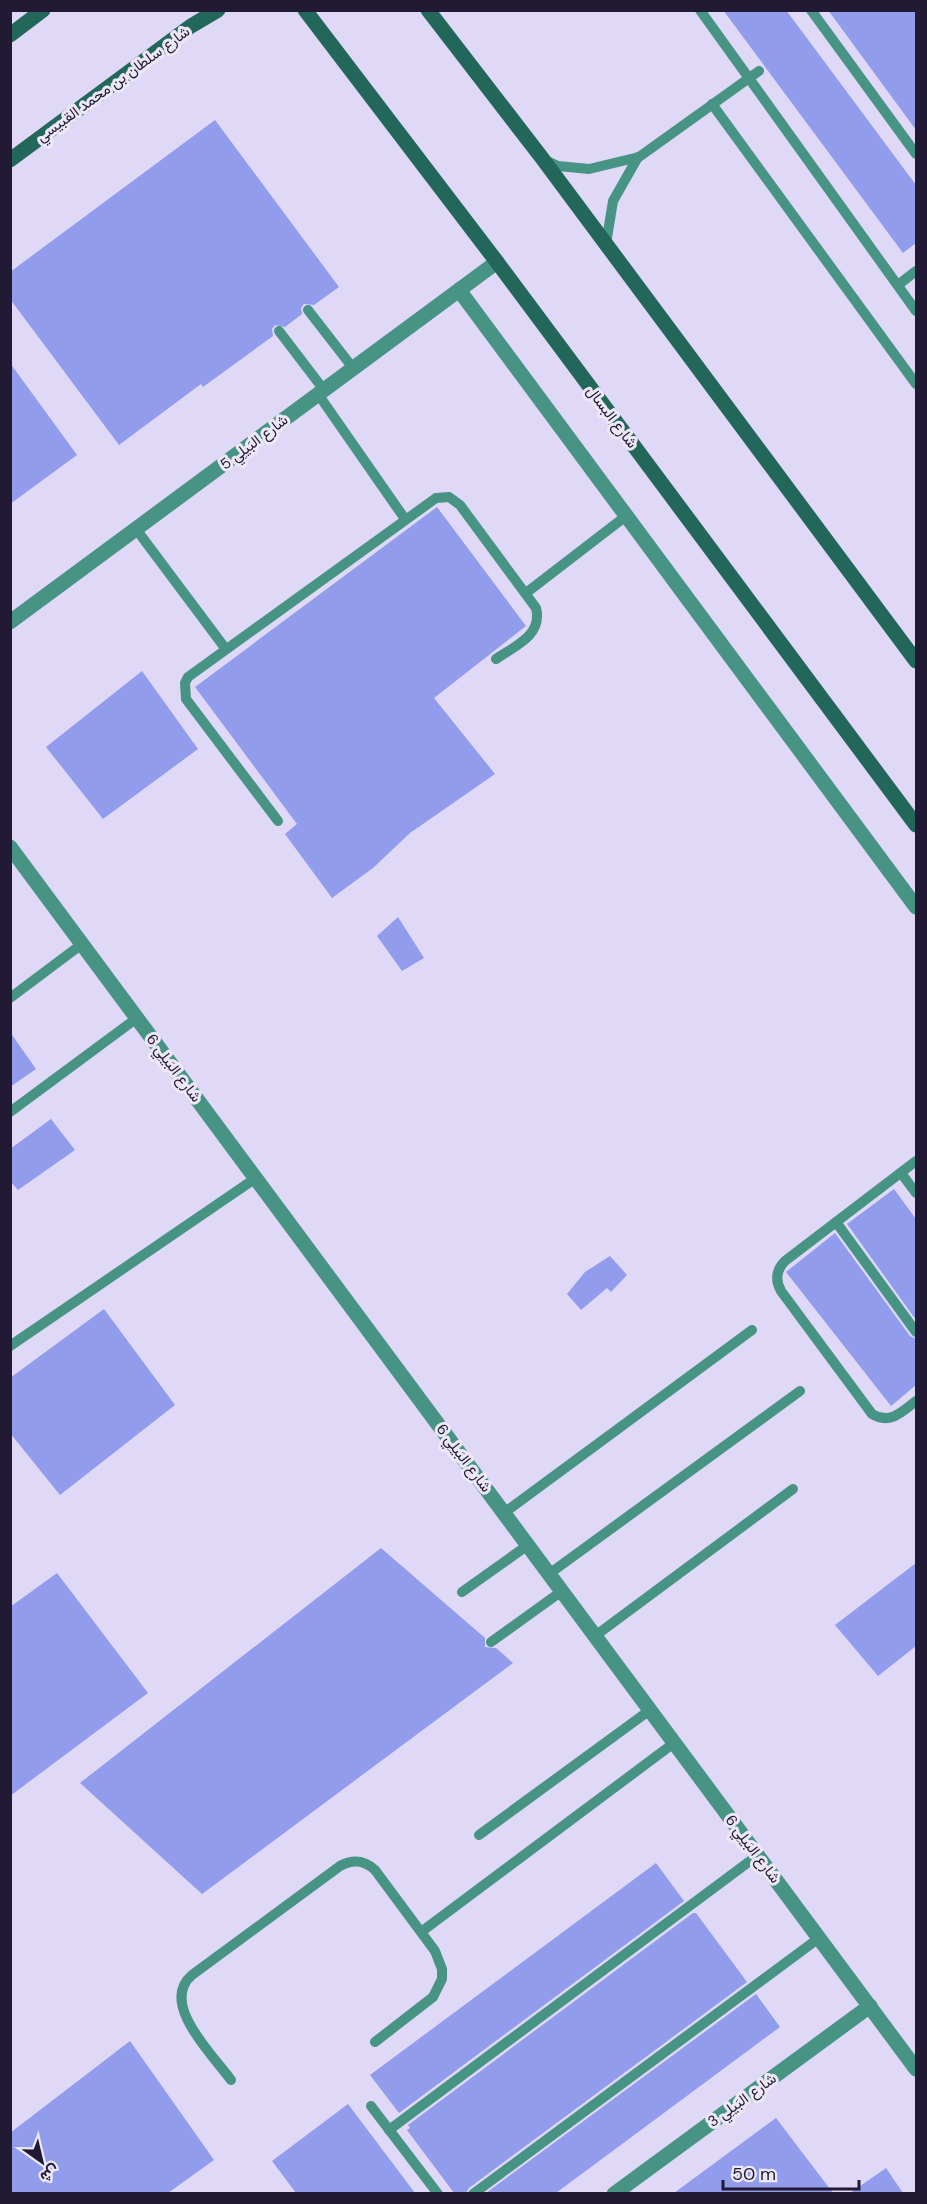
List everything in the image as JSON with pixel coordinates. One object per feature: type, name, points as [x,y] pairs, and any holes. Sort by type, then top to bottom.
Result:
[{"type":"street","points":[[10,34],[43,10]]},
{"type":"street","name":"شارع سلطان بن محمد القبيسي","points":[[10,160],[191,26],[218,10]]},
{"type":"street","name":"شارع البسال","points":[[305,10],[497,262],[916,825]]},
{"type":"street","points":[[428,10],[542,158],[916,661]]},
{"type":"street","name":"شارع البَيلِي 5","points":[[10,622],[497,262]]},
{"type":"street","points":[[459,290],[916,907]]},
{"type":"street","name":"شارع البَيلِي 6","points":[[10,847],[916,2069]]},
{"type":"street","name":"شارع البَيلِي 3","points":[[614,2193],[870,2006]]},
{"type":"lane","points":[[700,10],[916,311]]},
{"type":"lane","points":[[811,10],[916,154]]},
{"type":"lane","points":[[542,158],[558,166],[589,169],[639,156],[759,70]]},
{"type":"lane","points":[[712,104],[914,377]]},
{"type":"lane","points":[[606,246],[607,224],[613,201],[639,156]]},
{"type":"lane","points":[[898,285],[916,271]]},
{"type":"lane","points":[[308,310],[353,368]]},
{"type":"lane","points":[[279,331],[405,519]]},
{"type":"lane","points":[[278,821],[186,699],[184,691],[188,677],[225,648],[436,498],[449,497],[455,500],[526,593],[538,615],[534,631],[496,659]]},
{"type":"lane","points":[[526,593],[626,516]]},
{"type":"lane","points":[[136,529],[225,648]]},
{"type":"lane","points":[[10,998],[82,944]]},
{"type":"lane","points":[[10,1112],[138,1018]]},
{"type":"lane","points":[[916,1161],[780,1266],[777,1272],[778,1285],[872,1414],[878,1418],[891,1419],[916,1401]]},
{"type":"lane","points":[[901,1173],[916,1193]]},
{"type":"lane","points":[[10,1346],[256,1178]]},
{"type":"lane","points":[[836,1222],[916,1332]]},
{"type":"lane","points":[[504,1513],[752,1330]]},
{"type":"lane","points":[[549,1574],[800,1391]]},
{"type":"lane","points":[[595,1636],[793,1489]]},
{"type":"lane","points":[[462,1592],[528,1545]]},
{"type":"lane","points":[[491,1642],[562,1591]]},
{"type":"lane","points":[[479,1835],[650,1710]]},
{"type":"lane","points":[[421,1932],[674,1743]]},
{"type":"lane","points":[[390,2130],[758,1855]]},
{"type":"lane","points":[[231,2080],[181,2009],[179,1994],[186,1980],[347,1862],[362,1862],[375,1870],[440,1959],[442,1979],[439,1989],[426,2004],[375,2042]]},
{"type":"lane","points":[[473,2193],[819,1938]]},
{"type":"lane","points":[[371,2106],[438,2193]]},
{"type":"building","points":[[723,10],[786,10],[916,185],[916,243],[903,253]]},
{"type":"building","points":[[828,10],[916,10],[916,130]]},
{"type":"building","points":[[215,120],[339,287],[314,305],[304,304],[301,308],[302,314],[285,327],[275,325],[272,329],[273,336],[203,387],[201,384],[119,445],[10,299],[10,272]]},
{"type":"building","points":[[10,363],[77,455],[10,504]]},
{"type":"building","points":[[437,507],[526,626],[434,698],[495,774],[410,833],[373,868],[332,898],[285,834],[297,824],[195,687]]},
{"type":"building","points":[[142,671],[198,749],[103,819],[46,747]]},
{"type":"building","points":[[398,917],[424,958],[402,971],[377,936]]},
{"type":"building","points":[[10,1032],[36,1069],[10,1087]]},
{"type":"building","points":[[51,1119],[75,1150],[18,1190],[10,1181],[10,1149]]},
{"type":"building","points":[[894,1189],[916,1219],[916,1320],[847,1224]]},
{"type":"building","points":[[835,1233],[910,1336],[916,1339],[916,1385],[891,1406],[786,1272]]},
{"type":"building","points":[[610,1256],[627,1275],[611,1292],[607,1288],[581,1310],[567,1294],[585,1272]]},
{"type":"building","points":[[104,1309],[175,1405],[60,1495],[10,1433],[10,1378]]},
{"type":"building","points":[[381,1548],[485,1638],[485,1647],[496,1648],[513,1663],[202,1894],[80,1783]]},
{"type":"building","points":[[916,1563],[916,1646],[878,1676],[835,1625]]},
{"type":"building","points":[[57,1573],[148,1693],[10,1796],[10,1607]]},
{"type":"building","points":[[656,1863],[684,1901],[399,2113],[370,2075]]},
{"type":"building","points":[[696,1913],[747,1982],[469,2188],[466,2193],[454,2193],[407,2130],[410,2128],[408,2125]]},
{"type":"building","points":[[756,1994],[780,2027],[556,2193],[486,2193]]},
{"type":"building","points":[[130,2041],[214,2160],[168,2193],[10,2193],[10,2133]]},
{"type":"building","points":[[348,2104],[415,2193],[296,2193],[272,2161]]},
{"type":"building","points":[[776,2118],[833,2193],[674,2193]]},
{"type":"building","points":[[886,2168],[903,2193],[850,2193]]}]
